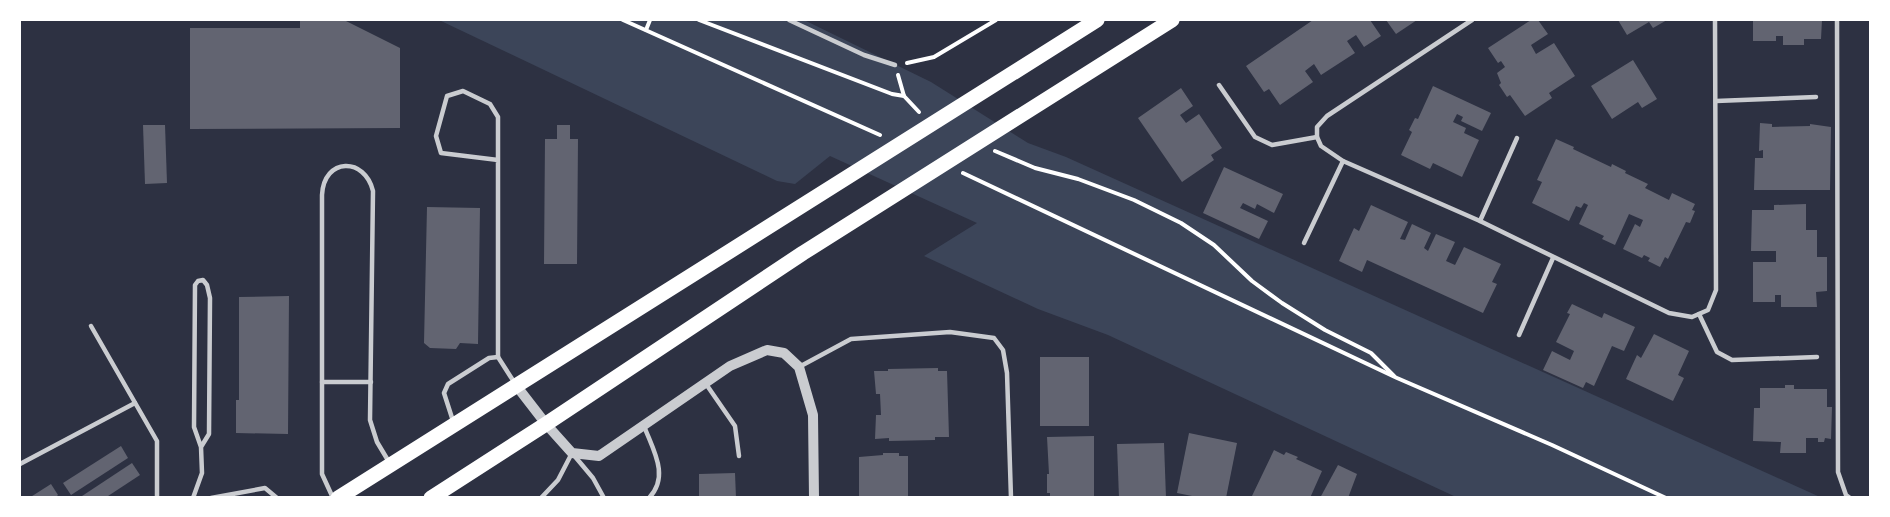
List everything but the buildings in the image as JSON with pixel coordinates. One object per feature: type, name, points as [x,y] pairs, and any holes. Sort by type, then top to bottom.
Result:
[{"type":"main road","points":[[338,498],[515,384],[783,219],[1097,20]]},
{"type":"main road","points":[[431,498],[803,253],[1172,20]]},
{"type":"street","points":[[515,384],[572,453],[599,456],[730,366],[767,350],[784,353],[799,368],[813,415],[814,498]]},
{"type":"lane","points":[[789,20],[864,55],[895,65]]},
{"type":"lane","points":[[1472,20],[1328,116],[1317,127],[1317,137],[1321,146],[1343,161],[1480,221],[1669,313],[1692,317],[1708,310],[1716,290],[1716,20]]},
{"type":"lane","points":[[1837,20],[1838,472],[1846,495],[1850,498]]},
{"type":"lane","points":[[1220,85],[1255,137],[1272,145],[1317,137]]},
{"type":"lane","points":[[498,160],[441,153],[436,136],[447,96],[463,91],[490,104],[498,117],[498,160],[498,357],[515,384]]},
{"type":"lane","points":[[1716,101],[1816,97]]},
{"type":"lane","points":[[1480,221],[1517,138]]},
{"type":"lane","points":[[1304,243],[1343,161]]},
{"type":"lane","points":[[333,498],[322,474],[323,184],[329,172],[339,167],[351,166],[363,171],[370,180],[373,191],[370,420],[377,442],[390,464]]},
{"type":"lane","points":[[1519,335],[1553,258]]},
{"type":"lane","points":[[193,498],[202,473],[201,447],[194,427],[195,285],[198,281],[203,280],[207,285],[210,298],[209,434],[201,447]]},
{"type":"lane","points":[[1699,314],[1717,352],[1732,360],[1817,357]]},
{"type":"lane","points":[[91,326],[157,441],[157,498]]},
{"type":"lane","points":[[799,368],[851,339],[950,332],[994,338],[1003,350],[1007,373],[1011,498]]},
{"type":"lane","points":[[454,423],[444,393],[448,384],[489,358],[498,357]]},
{"type":"lane","points":[[322,382],[371,381]]},
{"type":"lane","points":[[704,382],[735,426],[739,456]]},
{"type":"lane","points":[[20,464],[135,403]]},
{"type":"lane","points":[[644,426],[660,467],[659,483],[649,498]]},
{"type":"lane","points":[[543,497],[558,480],[572,453],[593,478],[604,498]]},
{"type":"lane","points":[[211,498],[265,488],[277,498]]},
{"type":"path","points":[[623,20],[884,138]]},
{"type":"path","points":[[646,30],[650,20]]},
{"type":"path","points":[[699,20],[892,94],[904,96]]},
{"type":"path","points":[[923,114],[915,109],[904,96],[895,65],[934,57],[996,20]]},
{"type":"path","points":[[993,150],[1035,168],[1078,180],[1134,200],[1181,223],[1214,245],[1252,281],[1282,303],[1325,330],[1371,353],[1397,378]]},
{"type":"path","points":[[959,171],[1397,378],[1552,445],[1666,498]]},
{"type":"shaded area","points":[[439,20],[804,20],[931,82],[1028,143],[1066,157],[1820,497],[1456,497],[1108,335],[1038,309],[924,256],[977,223],[830,156],[795,184],[777,181]]}]
